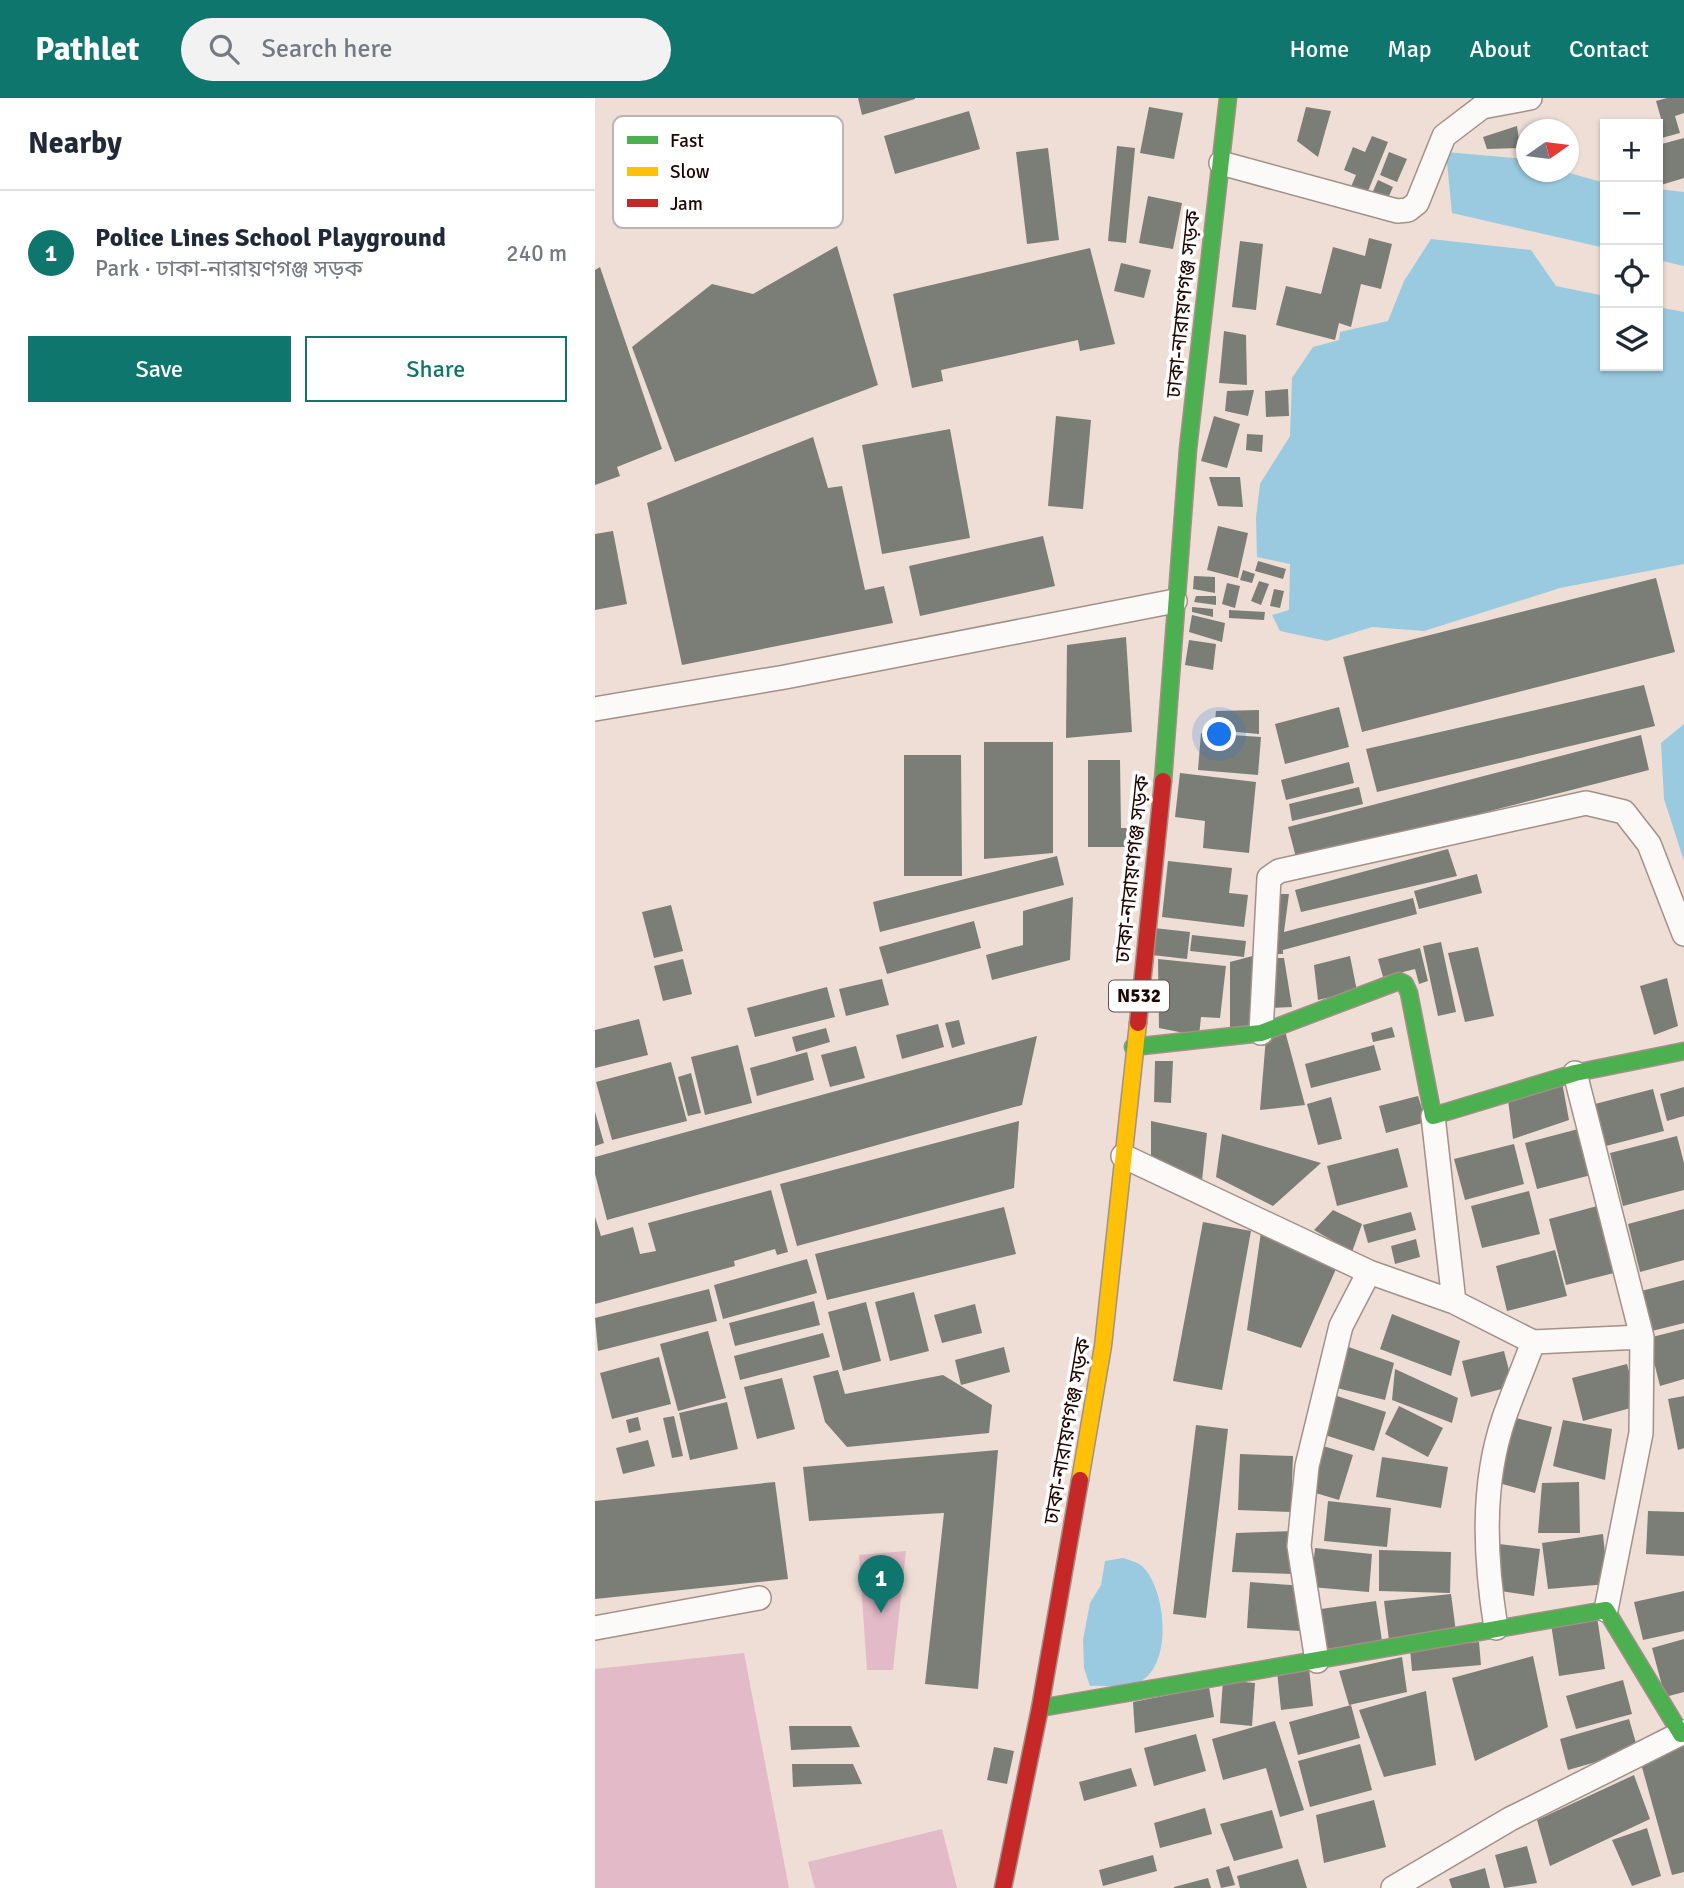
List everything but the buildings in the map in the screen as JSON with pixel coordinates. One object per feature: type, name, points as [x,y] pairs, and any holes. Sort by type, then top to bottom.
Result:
[{"type":"main road","name":"ঢাকা-নারায়ণগঞ্জ সড়ক","points":[[1003,1888],[1040,1708],[1103,1346],[1133,1047],[1161,808],[1175,601],[1210,243],[1229,98]]},
{"type":"main road","points":[[1133,1047],[1261,1033],[1399,981],[1405,984],[1433,1116],[1579,1072],[1684,1051]]},
{"type":"main road","points":[[1040,1708],[1605,1610],[1682,1733]]},
{"type":"street","points":[[1221,163],[1397,211],[1408,210],[1417,203],[1444,136],[1482,107],[1530,98]]},
{"type":"street","points":[[595,709],[785,677],[1175,601]]},
{"type":"street","points":[[1261,1033],[1269,877],[1279,871],[1586,803],[1624,813],[1649,844],[1684,934]]},
{"type":"street","points":[[1579,1072],[1641,1337],[1640,1433],[1605,1610]]},
{"type":"street","points":[[1433,1116],[1454,1302]]},
{"type":"street","points":[[1123,1156],[1369,1272],[1454,1302],[1533,1342],[1641,1337]]},
{"type":"street","points":[[1317,1661],[1299,1546],[1307,1466],[1341,1326],[1369,1272]]},
{"type":"street","points":[[1496,1628],[1487,1570],[1490,1479],[1503,1420],[1533,1342]]},
{"type":"street","points":[[595,1628],[759,1598]]},
{"type":"street","points":[[1393,1888],[1510,1819],[1682,1733]]},
{"type":"shaded area","points":[[906,1551],[893,1670],[867,1670],[859,1555]]},
{"type":"shaded area","points":[[744,1653],[789,1888],[595,1888],[595,1669]]},
{"type":"shaded area","points":[[942,1829],[957,1888],[815,1888],[808,1862]]},
{"type":"water","points":[[1446,152],[1516,158],[1516,182],[1579,182],[1579,176],[1600,182],[1600,247],[1452,213]]},
{"type":"water","points":[[1663,190],[1684,192],[1684,266],[1663,261]]},
{"type":"water","points":[[1431,239],[1531,250],[1556,286],[1600,295],[1600,371],[1663,371],[1663,308],[1684,312],[1684,564],[1560,588],[1424,631],[1372,627],[1327,641],[1280,631],[1272,615],[1289,610],[1290,564],[1257,557],[1256,518],[1260,484],[1290,436],[1292,378],[1313,347],[1339,340],[1340,332],[1388,321],[1404,281]]},
{"type":"water","points":[[1684,724],[1684,861],[1664,799],[1661,743]]},
{"type":"water","points":[[1123,1558],[1141,1565],[1151,1578],[1161,1611],[1161,1648],[1156,1664],[1148,1676],[1135,1684],[1090,1686],[1084,1668],[1083,1640],[1090,1603],[1101,1585],[1105,1561]]},
{"type":"traffic: fast","points":[[1163,781],[1188,449],[1228,98]]},
{"type":"traffic: fast","points":[[1133,1047],[1261,1033],[1399,981],[1405,984],[1409,993],[1433,1116],[1575,1073],[1684,1051]]},
{"type":"traffic: fast","points":[[1040,1708],[1606,1610],[1681,1734]]},
{"type":"traffic: slow","points":[[1080,1480],[1103,1346],[1138,1023]]},
{"type":"traffic: jam","points":[[1138,1023],[1163,781]]},
{"type":"traffic: jam","points":[[1003,1888],[1040,1708],[1080,1480]]},
{"type":"place","name":"Police Lines School Playground","points":[[881,1613]]}]
